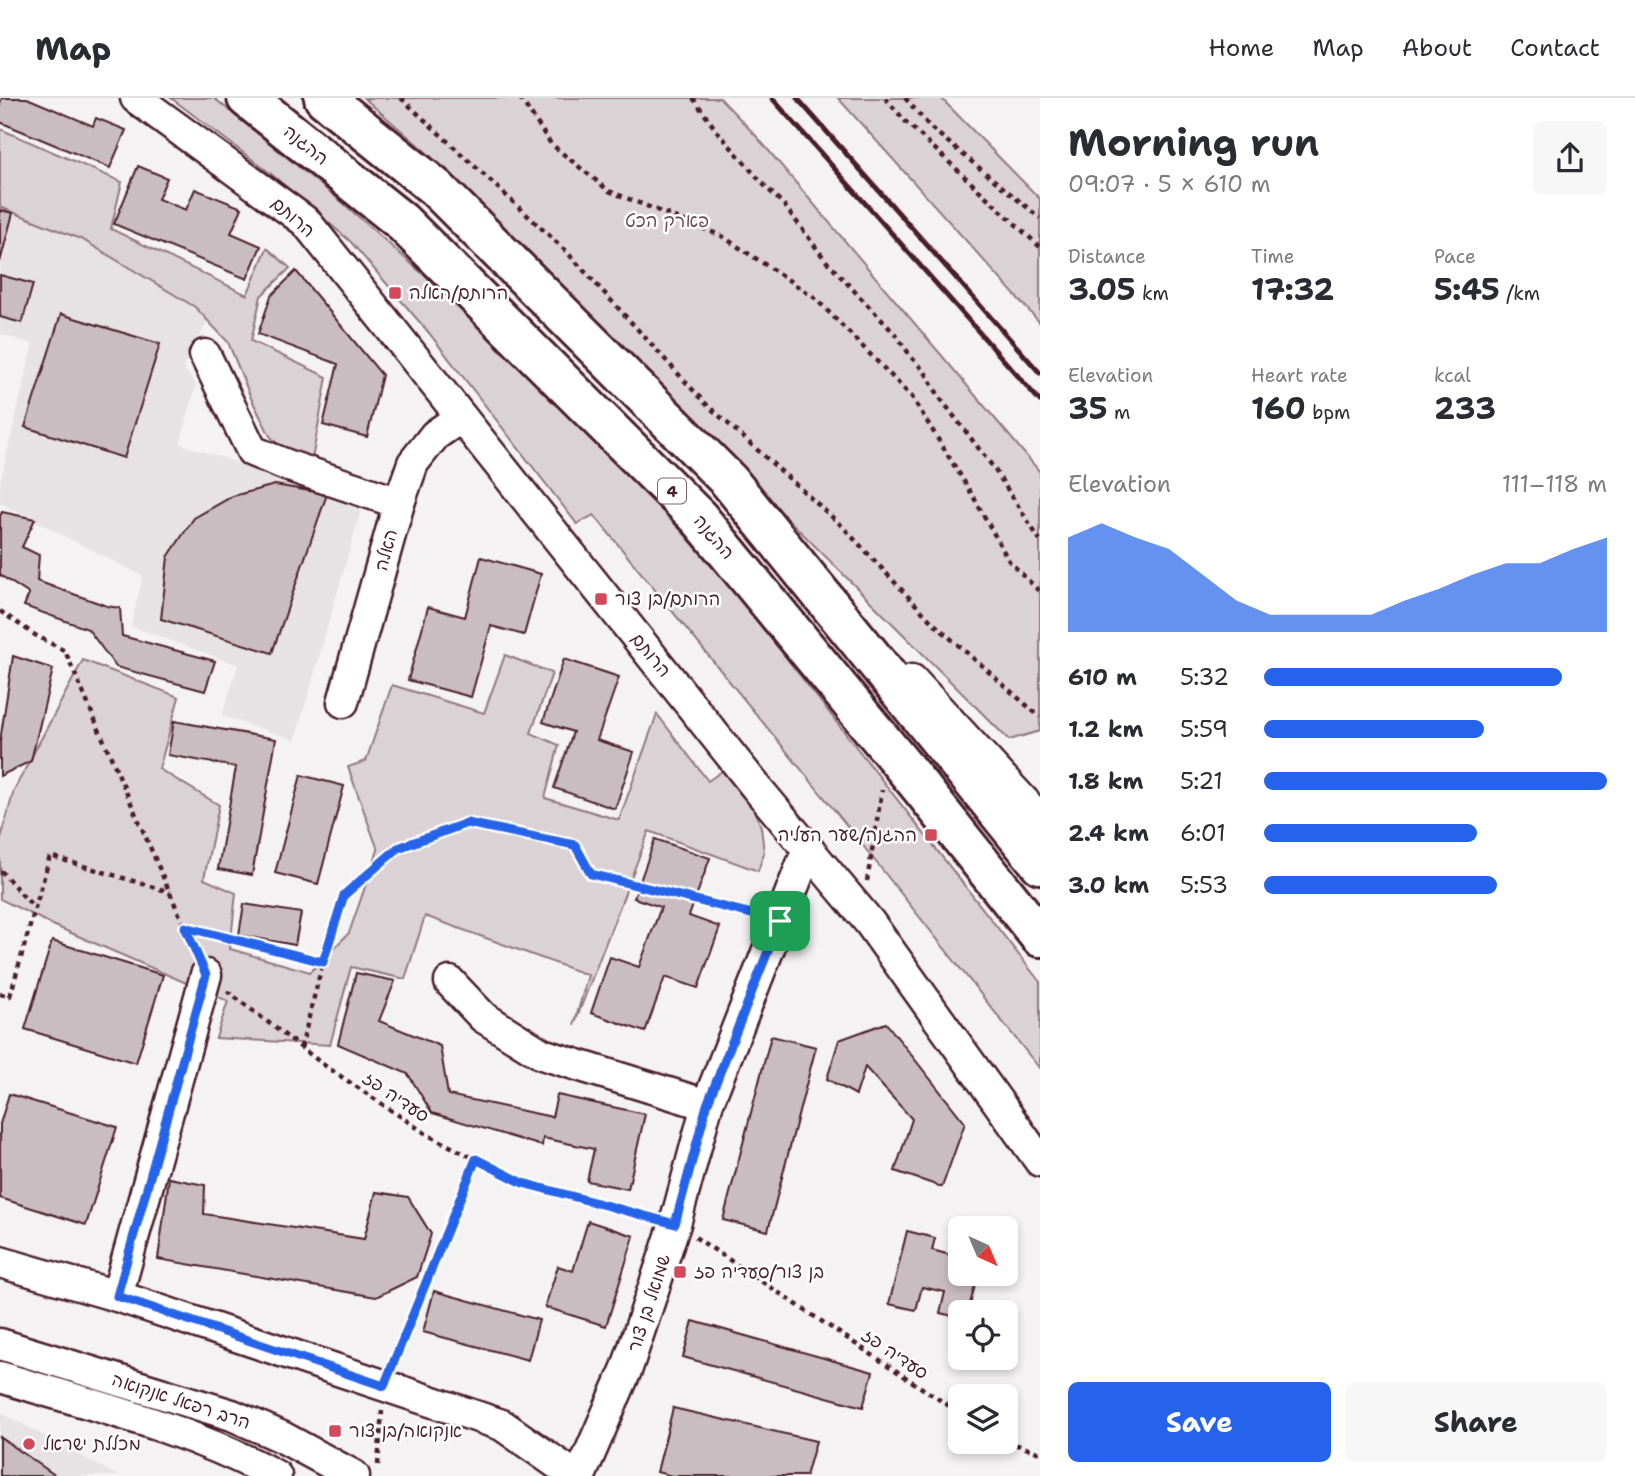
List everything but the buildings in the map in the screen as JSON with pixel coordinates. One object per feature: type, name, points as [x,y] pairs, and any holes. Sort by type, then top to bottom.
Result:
[{"type":"highway","name":"ההגנה","points":[[247,98],[401,221],[699,518],[1040,937]]},
{"type":"highway","points":[[324,98],[436,188],[729,481],[1040,864]]},
{"type":"street","name":"הרותם","points":[[136,98],[306,222],[756,787],[870,923],[1040,1161]]},
{"type":"street","points":[[205,355],[252,451],[398,503]]},
{"type":"street","name":"האלה","points":[[343,702],[398,503],[413,463],[435,435],[461,417]]},
{"type":"street","points":[[729,481],[1040,819]]},
{"type":"street","name":"שמואל בן צור","points":[[578,1476],[627,1368],[675,1224],[707,1105],[808,849]]},
{"type":"street","points":[[117,1296],[206,975]]},
{"type":"street","points":[[450,982],[483,1017],[542,1054],[707,1105]]},
{"type":"street","points":[[0,1262],[117,1296],[502,1425],[578,1476]]},
{"type":"street","name":"הרב רפאל אנקואה","points":[[0,1344],[232,1415],[282,1437],[354,1476]]},
{"type":"street","name":"הרב רפאל אנקואה","points":[[0,1377],[150,1422],[224,1451],[276,1476]]},
{"type":"path","points":[[401,98],[566,251],[704,402],[842,526],[932,622],[1040,717]]},
{"type":"path","points":[[520,98],[551,144],[609,191],[722,236],[814,297],[912,397],[973,496],[1009,561],[1040,592]]},
{"type":"path","points":[[693,98],[716,130],[797,221],[827,262],[896,335],[993,467],[1040,540]]},
{"type":"path","points":[[885,98],[906,122],[1040,247]]},
{"type":"path","points":[[905,98],[931,128],[1040,218]]},
{"type":"path","name":"סעדיה פז","points":[[0,611],[65,651],[206,975],[324,1065],[428,1135],[523,1183],[675,1224],[948,1405]]},
{"type":"path","points":[[852,902],[866,890],[884,779]]},
{"type":"path","points":[[301,1048],[344,895],[398,848],[467,823],[575,845],[591,874],[780,921]]},
{"type":"path","points":[[0,994],[10,996],[50,856],[170,892]]},
{"type":"path","points":[[0,872],[35,909]]},
{"type":"path","points":[[185,927],[323,962]]},
{"type":"path","points":[[377,1476],[384,1386],[476,1159]]},
{"type":"path","points":[[1018,1445],[1040,1453]]},
{"type":"shaded area","points":[[0,207],[83,240],[195,307],[208,321],[183,367],[196,385],[180,444],[363,503],[295,740],[222,716],[238,665],[131,626],[143,576],[0,503],[0,483],[33,344],[0,334]]},
{"type":"shaded area","name":"מכללת ישראל","points":[[0,1412],[118,1476],[0,1476]]},
{"type":"green space","points":[[171,98],[214,98],[343,203],[452,300],[542,382],[612,453],[727,582],[1040,982],[1040,1069],[853,833],[594,515],[577,524],[429,333],[350,241],[270,173]]},
{"type":"green space","name":"פארק הכט","points":[[364,98],[720,98],[758,138],[1040,472],[1040,731],[1009,740],[426,152]]},
{"type":"green space","points":[[838,98],[941,98],[1040,199],[1040,323]]},
{"type":"green space","points":[[0,129],[122,182],[111,229],[247,295],[267,248],[290,268],[261,296],[251,341],[327,377],[311,465],[288,456],[270,436],[228,342],[195,307],[83,240],[0,207]]},
{"type":"green space","points":[[505,655],[552,673],[531,733],[559,745],[545,798],[619,820],[657,714],[708,781],[725,769],[752,800],[761,827],[764,853],[758,871],[649,831],[574,1025],[588,975],[425,916],[405,979],[351,967],[330,1045],[216,1038],[228,1001],[55,926],[0,899],[0,842],[14,790],[83,660],[179,697],[159,769],[219,805],[204,879],[236,893],[230,949],[310,972],[349,933],[378,850],[348,767],[366,761],[392,685],[484,713]]},
{"type":"railway","points":[[772,98],[1040,401]]},
{"type":"railway","points":[[797,98],[1040,373]]},
{"type":"place","name":"הרותם/האלה","points":[[395,293]]},
{"type":"place","name":"הרותם/בן צור","points":[[601,599]]},
{"type":"place","name":"ההגנה/שער העליה","points":[[931,835]]},
{"type":"place","name":"בן צור/סעדיה פז","points":[[680,1272]]},
{"type":"place","name":"אנקואה/בן צור","points":[[335,1431]]},
{"type":"place","name":"מכללת ישראל","points":[[29,1444]]},
{"type":"route","points":[[467,823],[575,845],[591,874],[780,921],[707,1105],[675,1224],[523,1183],[476,1159],[384,1386],[117,1296],[206,975],[185,927],[323,962],[344,895],[398,848],[467,823]]}]
